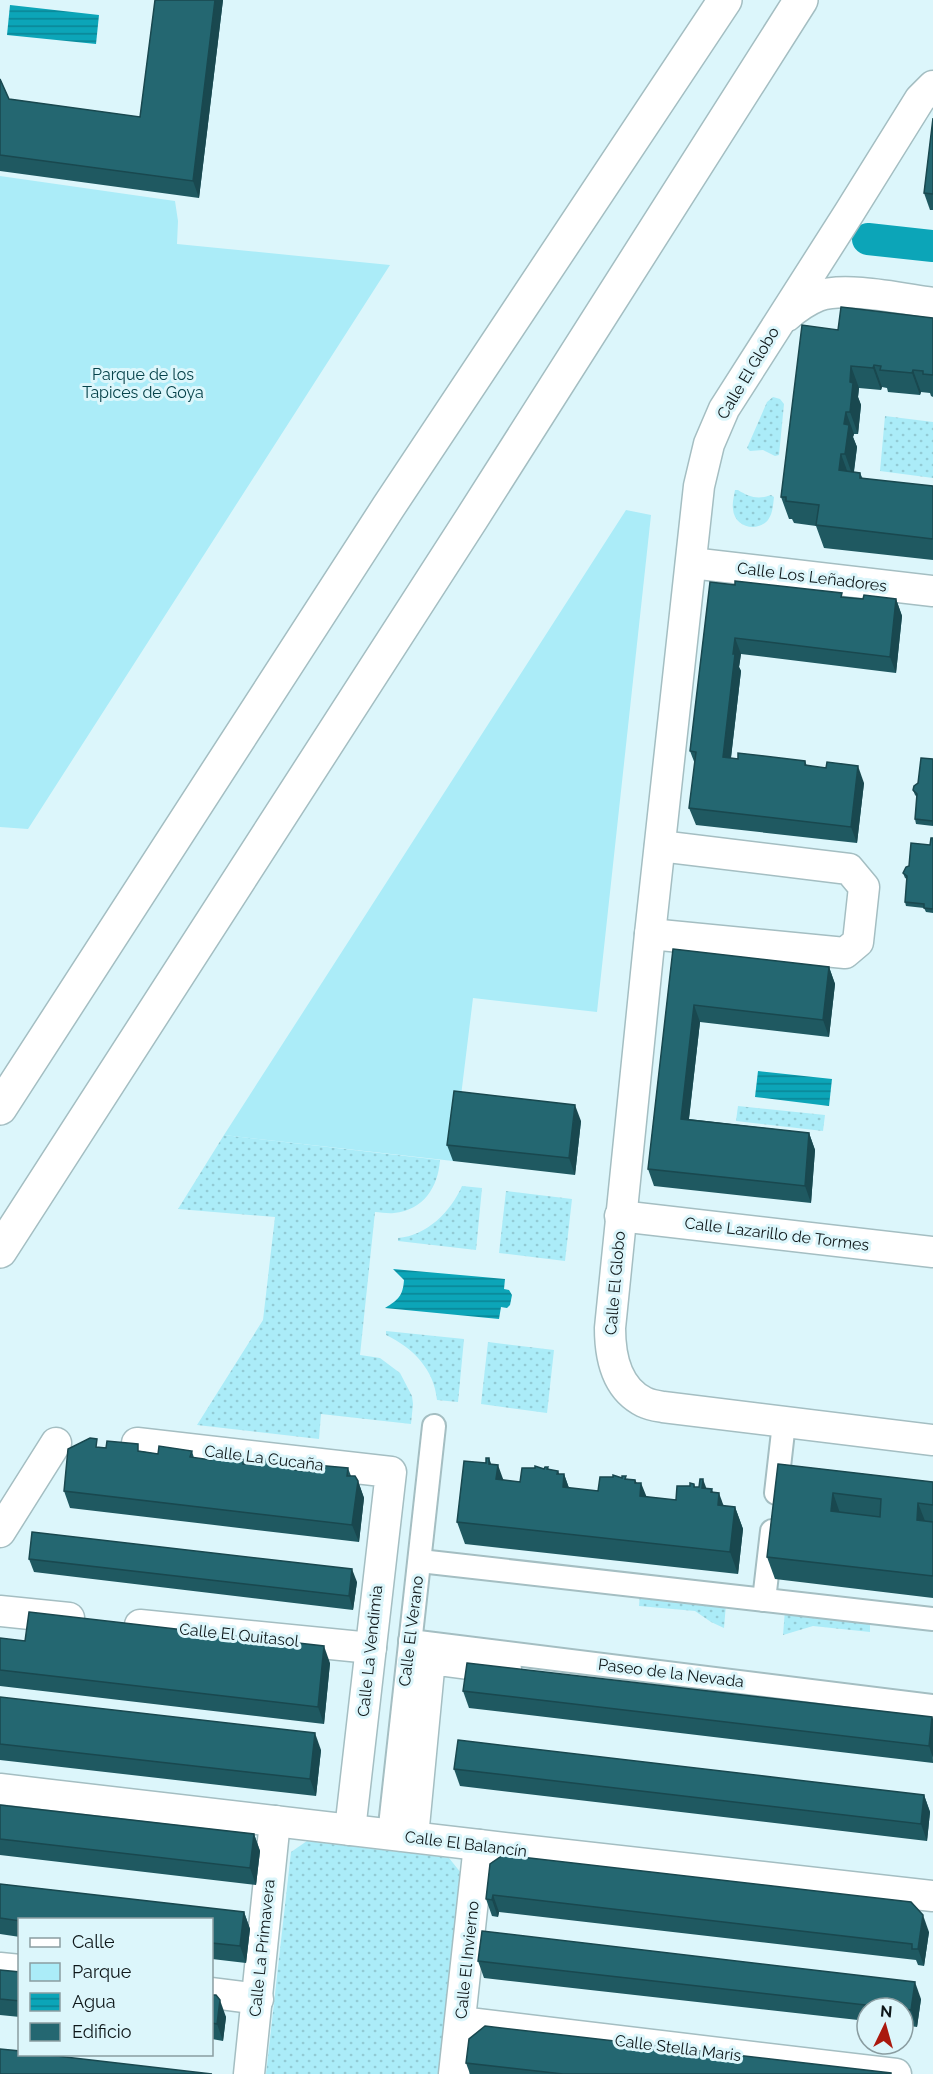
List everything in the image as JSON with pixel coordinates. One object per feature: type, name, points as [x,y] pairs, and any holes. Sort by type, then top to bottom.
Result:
[{"type":"highway","points":[[674,75],[699,0]]},
{"type":"highway","points":[[0,1108],[383,516],[725,0]]},
{"type":"highway","points":[[0,1251],[472,518],[801,0]]},
{"type":"street","name":"Calle El Globo","points":[[933,86],[920,99],[724,409],[709,444],[699,486],[620,1216],[610,1328],[610,1351],[616,1370],[627,1388],[644,1402],[663,1407],[933,1440]]},
{"type":"street","points":[[780,322],[800,305],[828,294],[846,292],[933,303]]},
{"type":"street","name":"Calle Los Leñadores","points":[[691,563],[933,591]]},
{"type":"street","points":[[650,934],[845,953],[858,942],[864,887],[849,869],[660,846]]},
{"type":"street","name":"Calle Lazarillo de Tormes","points":[[620,1216],[933,1252]]},
{"type":"street","points":[[764,1600],[784,1422]]},
{"type":"street","name":"Calle El Verano","points":[[401,1836],[420,1650],[420,1561],[434,1426]]},
{"type":"street","points":[[0,1532],[56,1443]]},
{"type":"street","name":"Calle La Cucaña","points":[[137,1443],[391,1472]]},
{"type":"street","name":"Calle La Vendimia","points":[[350,1830],[391,1472]]},
{"type":"street","points":[[420,1561],[933,1619]]},
{"type":"street","name":"Calle El Quitasol","points":[[0,1611],[371,1648]]},
{"type":"street","points":[[420,1650],[933,1721]]},
{"type":"street","name":"Paseo de la Nevada","points":[[420,1650],[933,1706]]},
{"type":"street","name":"Calle El Balancín","points":[[0,1789],[933,1896]]},
{"type":"street","name":"Calle La Primavera","points":[[249,2074],[275,1821]]},
{"type":"street","name":"Calle El Invierno","points":[[454,2074],[479,1845]]},
{"type":"street","points":[[0,1968],[18,1970]]},
{"type":"street","points":[[213,1993],[258,1999]]},
{"type":"street","name":"Calle Stella Maris","points":[[460,2022],[896,2074]]},
{"type":"green space","name":"Parque de los Tapices de Goya","points":[[0,176],[175,201],[178,221],[177,244],[390,265],[28,829],[0,827]]},
{"type":"green space","points":[[773,397],[780,399],[784,404],[779,455],[775,456],[763,450],[750,451],[747,448],[767,402]]},
{"type":"green space","points":[[885,416],[933,422],[933,478],[880,471]]},
{"type":"green space","points":[[735,490],[754,497],[771,495],[774,497],[772,512],[768,520],[752,527],[737,520],[733,507]]},
{"type":"green space","points":[[626,510],[651,515],[597,1012],[473,998],[453,1161],[224,1135]]},
{"type":"green space","points":[[738,1106],[825,1115],[823,1131],[736,1121]]},
{"type":"green space","points":[[224,1135],[440,1160],[432,1188],[421,1202],[405,1211],[375,1212],[360,1355],[380,1358],[400,1373],[412,1396],[411,1424],[321,1414],[319,1439],[197,1425],[263,1320],[275,1217],[178,1209]]},
{"type":"green space","points":[[462,1186],[482,1188],[476,1250],[398,1241],[398,1238],[419,1233],[437,1221],[445,1213]]},
{"type":"green space","points":[[506,1191],[572,1199],[565,1261],[499,1253]]},
{"type":"green space","points":[[386,1331],[464,1339],[458,1402],[437,1400],[427,1369],[405,1346],[386,1335]]},
{"type":"green space","points":[[488,1342],[554,1350],[547,1413],[481,1404]]},
{"type":"green space","points":[[640,1594],[726,1604],[724,1628],[695,1611],[639,1606]]},
{"type":"green space","points":[[785,1610],[870,1620],[870,1632],[813,1626],[783,1635]]},
{"type":"green space","points":[[307,1841],[449,1858],[461,1873],[438,2074],[266,2074],[291,1852]]},
{"type":"water","points":[[10,5],[99,15],[96,44],[7,35]]},
{"type":"water","points":[[758,1071],[832,1079],[829,1106],[755,1097]]},
{"type":"water","points":[[393,1269],[505,1279],[504,1289],[509,1290],[512,1295],[510,1305],[507,1308],[501,1307],[499,1319],[385,1308],[399,1297],[402,1290],[404,1280]]},
{"type":"building","points":[[155,0],[215,0],[193,181],[0,155],[0,79],[9,99],[140,117]]},
{"type":"building","points":[[933,118],[933,194],[924,193]]},
{"type":"building","points":[[841,307],[933,318],[933,375],[913,370],[912,373],[880,370],[881,366],[874,365],[873,368],[851,366],[850,382],[853,383],[850,412],[846,412],[844,424],[849,425],[845,454],[841,454],[839,470],[860,473],[860,478],[933,486],[933,539],[816,525],[819,505],[786,501],[786,497],[781,497],[802,325],[838,330]]},
{"type":"building","points":[[735,581],[842,593],[841,597],[863,599],[864,595],[896,599],[890,657],[735,638],[723,757],[738,759],[738,753],[805,761],[805,765],[826,768],[827,762],[858,766],[851,827],[689,808],[696,752],[690,751],[710,582],[735,585]]},
{"type":"building","points":[[921,758],[933,759],[933,821],[915,819],[917,794],[913,790],[918,783]]},
{"type":"building","points":[[931,838],[933,838],[933,909],[924,908],[924,904],[905,902],[907,876],[903,873],[909,866],[911,843],[930,845]]},
{"type":"building","points":[[673,949],[829,967],[823,1020],[694,1005],[681,1119],[809,1133],[805,1186],[648,1169]]},
{"type":"building","points":[[454,1091],[575,1105],[569,1158],[447,1145]]},
{"type":"building","points":[[90,1438],[97,1439],[96,1447],[106,1448],[107,1441],[138,1444],[138,1451],[158,1454],[159,1446],[192,1451],[190,1457],[211,1460],[212,1453],[243,1456],[243,1464],[264,1465],[264,1459],[296,1462],[295,1470],[315,1472],[316,1465],[348,1468],[347,1476],[355,1476],[358,1481],[352,1525],[64,1491],[68,1449]]},
{"type":"building","points":[[486,1458],[489,1458],[489,1464],[498,1465],[496,1479],[520,1482],[522,1468],[535,1468],[535,1466],[544,1469],[548,1467],[547,1469],[558,1471],[557,1474],[564,1474],[563,1487],[598,1491],[600,1477],[613,1477],[613,1475],[622,1478],[626,1476],[625,1479],[641,1483],[640,1496],[676,1500],[677,1486],[690,1486],[690,1483],[694,1484],[694,1487],[699,1487],[700,1479],[703,1479],[702,1488],[712,1489],[711,1492],[719,1493],[718,1505],[735,1507],[730,1552],[457,1522],[464,1461],[486,1463]]},
{"type":"building","points":[[778,1464],[933,1482],[933,1505],[918,1503],[917,1520],[933,1522],[933,1576],[767,1557]],"holes":[[[833,1493],[881,1499],[880,1517],[831,1511]]]},
{"type":"building","points":[[32,1532],[352,1569],[349,1596],[29,1559]]},
{"type":"building","points":[[29,1612],[324,1646],[318,1707],[0,1670],[0,1638],[25,1641]]},
{"type":"building","points":[[467,1663],[932,1717],[929,1746],[463,1691]]},
{"type":"building","points":[[0,1697],[315,1733],[310,1779],[0,1744]]},
{"type":"building","points":[[458,1740],[924,1795],[921,1824],[454,1769]]},
{"type":"building","points":[[0,1805],[254,1834],[250,1868],[0,1839]]},
{"type":"building","points":[[503,1855],[911,1902],[923,1915],[918,1949],[912,1949],[912,1944],[493,1895],[492,1900],[486,1899],[490,1864]]},
{"type":"building","points":[[0,1884],[244,1912],[240,1946],[213,1943],[213,1918],[18,1918],[18,1921],[0,1918]]},
{"type":"building","points":[[482,1931],[915,1982],[913,1996],[855,1996],[855,2004],[478,1961]]},
{"type":"building","points":[[0,1970],[18,1972],[18,2001],[0,1999]]},
{"type":"building","points":[[213,1995],[220,2000],[217,2024],[213,2023]]},
{"type":"building","points":[[485,2026],[891,2074],[563,2074],[466,2063],[469,2039]]},
{"type":"building","points":[[0,2049],[18,2051],[18,2056],[57,2056],[212,2074],[0,2074]]},
{"type":"waterway","points":[[868,239],[933,246]]}]
